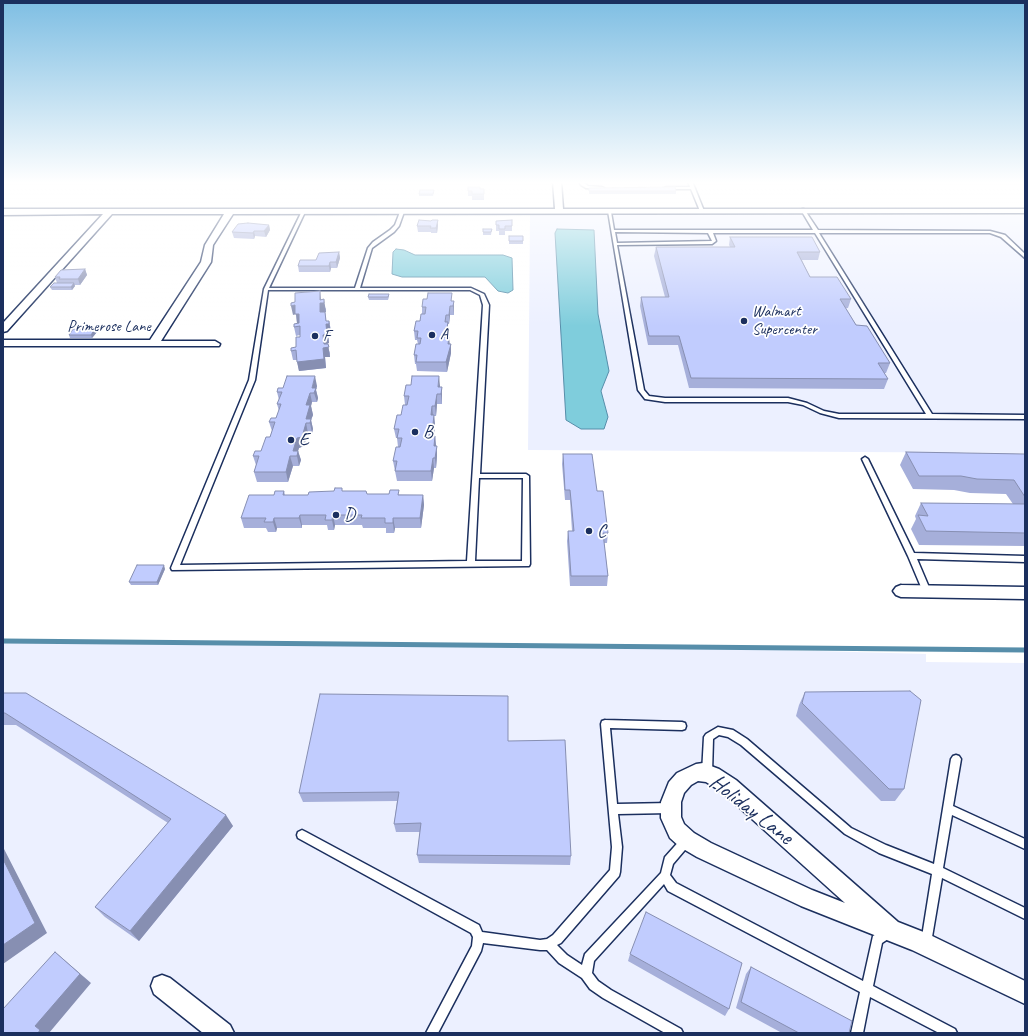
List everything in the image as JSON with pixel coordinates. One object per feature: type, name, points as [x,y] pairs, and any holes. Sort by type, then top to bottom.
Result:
[{"type":"street","points":[[3,330],[94,229]]},
{"type":"street","points":[[154,343],[206,262],[210,245],[219,229]]},
{"type":"street","name":"Primerose Lane","points":[[3,343],[215,344]]},
{"type":"street","points":[[901,591],[1025,593]]},
{"type":"street","name":"Holiday Lane","points":[[890,930],[866,907],[728,786],[712,775],[696,773],[684,779],[676,788],[671,802],[671,818],[677,831],[687,840],[704,850],[808,899],[926,945],[1025,993]]},
{"type":"street","points":[[162,986],[222,1033]]},
{"type":"lane","points":[[295,229],[266,289],[252,380],[175,568],[526,564],[526,476],[476,476]]},
{"type":"lane","points":[[357,290],[370,248],[393,229]]},
{"type":"lane","points":[[814,229],[930,416]]},
{"type":"lane","points":[[1025,257],[1003,236],[994,233],[613,231],[641,390],[647,398],[665,400],[788,400],[802,402],[822,412],[839,416],[1025,417]]},
{"type":"lane","points":[[615,244],[712,243],[714,241],[710,231]]},
{"type":"lane","points":[[266,289],[472,289],[482,294],[486,305],[471,564]]},
{"type":"lane","points":[[865,459],[912,556],[927,592]]},
{"type":"lane","points":[[912,556],[1025,559]]},
{"type":"lane","points":[[479,937],[540,945],[549,944],[557,939],[615,872],[617,847],[605,724],[682,726]]},
{"type":"lane","points":[[707,774],[709,737],[718,731],[730,733],[744,742],[848,831],[883,849],[938,871],[1025,914]]},
{"type":"lane","points":[[926,945],[956,760]]},
{"type":"lane","points":[[614,809],[671,808]]},
{"type":"lane","points":[[948,808],[1025,844]]},
{"type":"lane","points":[[302,835],[475,928],[479,937],[477,947],[432,1033]]},
{"type":"lane","points":[[586,974],[588,958],[665,876],[669,862],[687,840]]},
{"type":"lane","points":[[665,876],[672,887],[951,1033]]},
{"type":"lane","points":[[857,1033],[878,940],[890,930]]},
{"type":"lane","points":[[549,944],[563,959],[586,974],[594,985],[607,994],[677,1033]]},
{"type":"shaded area","points":[[530,229],[1025,229],[1025,453],[528,450]]},
{"type":"shaded area","points":[[3,641],[673,647],[926,654],[926,662],[1025,663],[1025,1033],[3,1033]]},
{"type":"water","points":[[557,229],[594,230],[598,314],[609,371],[601,391],[608,417],[604,429],[581,429],[566,420],[555,233]]},
{"type":"water","points":[[396,249],[404,250],[415,255],[503,255],[512,258],[513,290],[508,293],[498,291],[485,277],[402,277],[392,274],[393,252]]},
{"type":"building","points":[[234,229],[265,229],[264,231],[254,231],[253,233],[232,232]]},
{"type":"building","points":[[483,229],[492,229],[491,232],[483,232]]},
{"type":"building","points":[[509,236],[523,236],[523,241],[509,241]]},
{"type":"building","name":"Walmart Supercenter","points":[[730,237],[812,237],[820,252],[797,252],[810,277],[837,277],[851,299],[840,299],[856,325],[867,326],[890,363],[878,363],[888,379],[691,378],[679,336],[649,336],[641,297],[669,297],[656,247],[735,247]]},
{"type":"building","points":[[339,252],[336,262],[330,262],[329,266],[298,266],[300,260],[316,260],[319,253]]},
{"type":"building","points":[[85,269],[78,279],[59,279],[60,277],[55,277],[61,270]]},
{"type":"building","points":[[54,283],[74,283],[71,287],[50,287]]},
{"type":"building","name":"F","points":[[320,291],[320,300],[324,299],[324,303],[320,303],[320,312],[325,312],[326,321],[329,321],[329,324],[326,324],[327,334],[323,335],[324,344],[328,344],[329,347],[323,348],[324,359],[297,362],[296,350],[291,351],[291,348],[296,347],[296,337],[300,337],[300,326],[294,327],[294,324],[299,323],[299,314],[295,314],[295,305],[291,306],[291,303],[295,302],[295,293]]},
{"type":"building","name":"A","points":[[428,293],[452,293],[451,301],[454,301],[453,306],[450,306],[449,315],[446,315],[445,322],[448,322],[447,328],[445,328],[444,337],[449,337],[448,344],[451,344],[446,362],[416,362],[417,355],[414,355],[416,344],[420,344],[421,338],[417,338],[418,331],[414,331],[416,321],[420,321],[421,314],[425,314],[426,307],[422,307],[423,299],[427,299]]},
{"type":"building","points":[[369,294],[389,294],[388,297],[368,297]]},
{"type":"building","points":[[73,329],[95,329],[91,335],[69,335]]},
{"type":"building","name":"E","points":[[287,376],[315,376],[312,388],[316,388],[314,393],[310,393],[306,405],[310,405],[306,419],[311,419],[310,423],[306,423],[302,437],[297,438],[293,451],[298,451],[297,456],[290,456],[286,472],[254,472],[259,456],[253,456],[255,451],[261,451],[266,437],[270,437],[275,422],[269,422],[271,418],[276,418],[281,404],[277,404],[282,392],[277,392],[278,388],[283,388]]},
{"type":"building","name":"B","points":[[412,376],[439,376],[438,387],[442,387],[441,394],[437,394],[435,406],[432,406],[431,415],[434,415],[433,424],[430,424],[429,436],[435,436],[434,446],[437,446],[431,471],[395,471],[397,461],[393,461],[396,447],[400,447],[402,438],[397,438],[399,429],[394,429],[397,415],[401,415],[403,405],[407,405],[409,396],[404,396],[406,385],[411,385]]},
{"type":"building","points":[[906,452],[1025,454],[1025,497],[1014,480],[977,479],[961,476],[919,476]]},
{"type":"building","name":"C","points":[[563,454],[592,454],[597,491],[603,491],[608,533],[603,533],[608,576],[571,576],[568,531],[574,531],[570,490],[565,490]]},
{"type":"building","points":[[335,488],[342,488],[342,491],[366,491],[367,494],[389,494],[390,490],[399,490],[398,495],[423,495],[420,518],[393,518],[393,523],[385,523],[385,518],[361,518],[362,515],[333,515],[332,520],[325,520],[326,515],[300,515],[299,518],[274,518],[273,522],[264,522],[266,518],[241,518],[249,495],[274,495],[275,491],[284,491],[283,495],[308,495],[309,492],[334,491]]},
{"type":"building","points":[[921,503],[1025,504],[1025,533],[926,531],[918,515],[928,516]]},
{"type":"building","points":[[137,565],[164,565],[157,582],[129,582]]},
{"type":"building","points":[[910,691],[921,700],[904,789],[889,789],[802,703],[805,692]]},
{"type":"building","points":[[3,693],[26,693],[226,815],[130,931],[95,907],[171,819],[3,713]]},
{"type":"building","points":[[320,694],[508,696],[508,741],[565,740],[571,856],[417,855],[421,823],[394,824],[399,792],[299,793]]},
{"type":"building","points":[[3,859],[35,923],[3,945]]},
{"type":"building","points":[[646,912],[742,963],[729,1009],[630,954]]},
{"type":"building","points":[[55,952],[80,974],[35,1026],[40,1030],[38,1033],[3,1033],[3,1009]]},
{"type":"building","points":[[751,967],[852,1021],[849,1033],[799,1033],[741,1002]]},
{"type":"waterway","points":[[3,641],[1025,650]]},
{"type":"place","name":"Walmart Supercenter","points":[[744,321]]},
{"type":"place","name":"A","points":[[432,335]]},
{"type":"place","name":"F","points":[[315,336]]},
{"type":"place","name":"B","points":[[415,432]]},
{"type":"place","name":"E","points":[[291,440]]},
{"type":"place","name":"D","points":[[336,515]]},
{"type":"place","name":"C","points":[[589,531]]}]
